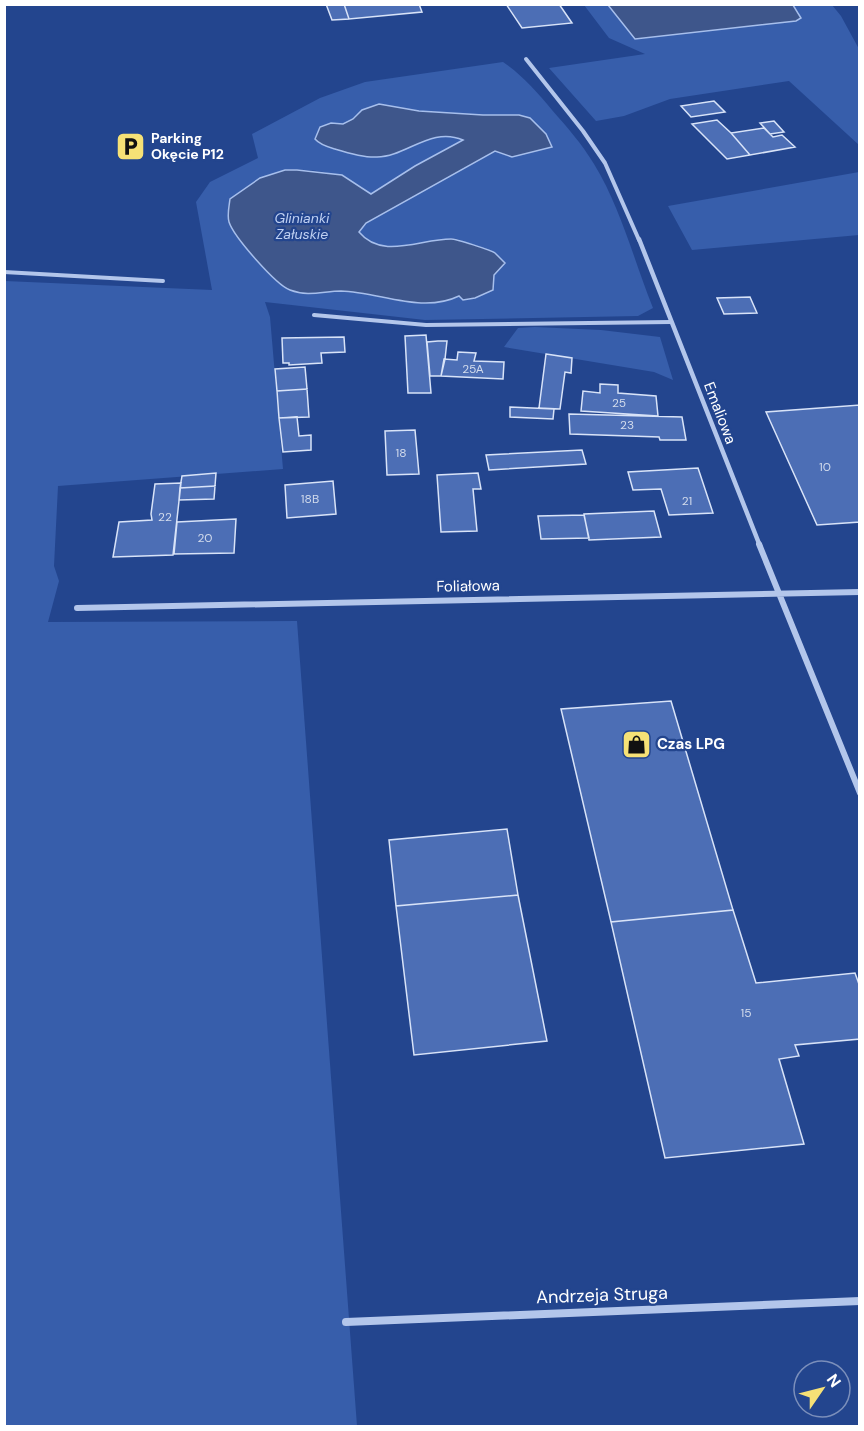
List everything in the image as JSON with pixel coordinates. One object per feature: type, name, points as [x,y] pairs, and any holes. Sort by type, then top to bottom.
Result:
[{"type":"street","name":"Emaliowa","points":[[526,59],[583,131],[605,163],[654,274],[778,592],[860,793]]},
{"type":"street","name":"Foliałowa","points":[[77,608],[860,592]]},
{"type":"street","name":"Andrzeja Struga","points":[[346,1322],[860,1302]]},
{"type":"lane","points":[[4,272],[163,281]]},
{"type":"lane","points":[[314,315],[446,325],[671,322]]},
{"type":"shaded area","points":[[584,5],[608,5],[635,39],[731,28],[799,13],[793,5],[832,5],[841,16],[859,49],[859,145],[789,81],[670,99],[624,116],[596,121],[549,68],[645,54],[609,38]]},
{"type":"shaded area","points":[[503,62],[510,67],[541,97],[594,164],[620,217],[653,308],[638,316],[425,320],[265,302],[270,317],[283,469],[58,486],[54,566],[59,581],[48,622],[297,621],[357,1426],[5,1426],[5,281],[212,290],[196,202],[210,182],[258,158],[252,134],[320,98],[365,82]],"holes":[[[379,104],[419,111],[519,115],[530,118],[546,134],[552,147],[512,157],[495,151],[366,223],[359,232],[369,244],[393,247],[454,238],[493,252],[492,290],[475,298],[464,300],[459,296],[445,301],[416,303],[341,291],[297,292],[276,281],[235,235],[285,170],[309,170],[331,174],[351,181],[371,194],[415,166],[463,140],[453,137],[320,127],[331,123],[343,125],[362,110]]]},
{"type":"shaded area","points":[[859,172],[859,235],[692,250],[668,206]]},
{"type":"shaded area","points":[[518,328],[601,330],[660,337],[673,380],[654,372],[504,347]]},
{"type":"water","points":[[608,5],[793,5],[801,18],[796,21],[635,39]]},
{"type":"water","name":"Glinianki Załuskie","points":[[379,104],[419,111],[519,115],[530,118],[546,134],[552,147],[512,157],[495,151],[366,223],[359,232],[368,240],[390,247],[451,239],[495,253],[505,263],[494,275],[493,290],[475,298],[463,300],[459,296],[430,303],[401,301],[356,292],[297,292],[290,290],[275,279],[232,229],[228,217],[230,199],[260,178],[285,170],[342,175],[371,194],[415,166],[463,140],[451,137],[429,139],[388,156],[372,157],[330,147],[315,139],[320,127],[331,123],[343,124],[353,119],[362,110]]},
{"type":"building","points":[[326,4],[344,4],[349,19],[332,20]]},
{"type":"building","points":[[344,4],[419,4],[422,12],[349,19]]},
{"type":"building","points":[[506,4],[559,4],[572,23],[522,28]]},
{"type":"building","points":[[714,101],[725,112],[691,117],[681,106]]},
{"type":"building","points":[[717,120],[750,155],[727,159],[692,124]]},
{"type":"building","points":[[774,121],[784,132],[770,134],[760,123]]},
{"type":"building","points":[[764,128],[773,137],[782,135],[795,147],[750,155],[731,133]]},
{"type":"building","points":[[750,297],[757,313],[724,314],[717,298]]},
{"type":"building","points":[[426,335],[431,393],[408,393],[405,336]]},
{"type":"building","points":[[344,337],[345,352],[321,353],[322,363],[289,365],[289,363],[283,363],[282,338]]},
{"type":"building","points":[[447,341],[441,376],[430,376],[427,342]]},
{"type":"building","points":[[458,352],[476,353],[474,361],[504,362],[503,379],[441,376],[444,359],[457,360]]},
{"type":"building","points":[[546,354],[572,358],[571,373],[565,372],[560,409],[539,408]]},
{"type":"building","points":[[305,367],[307,389],[277,391],[275,369]]},
{"type":"building","points":[[600,384],[618,385],[618,393],[656,396],[658,416],[581,411],[583,391],[600,393]]},
{"type":"building","points":[[307,389],[309,417],[279,418],[277,391]]},
{"type":"building","points":[[860,405],[860,522],[817,525],[766,412]]},
{"type":"building","points":[[510,407],[554,409],[553,419],[510,417]]},
{"type":"building","points":[[569,414],[682,417],[686,440],[570,434]]},
{"type":"building","points":[[297,417],[299,436],[311,435],[311,450],[283,452],[279,418]]},
{"type":"building","points":[[415,430],[419,474],[387,475],[385,431]]},
{"type":"building","points":[[582,450],[586,464],[489,470],[486,455]]},
{"type":"building","points":[[698,468],[713,513],[669,515],[661,489],[633,490],[628,472]]},
{"type":"building","points":[[216,473],[215,486],[180,488],[182,476]]},
{"type":"building","points":[[478,473],[481,489],[473,489],[477,531],[441,532],[437,475]]},
{"type":"building","points":[[333,481],[336,514],[287,518],[285,485]]},
{"type":"building","points":[[181,483],[173,555],[113,557],[119,522],[152,520],[155,484]]},
{"type":"building","points":[[215,486],[214,499],[179,500],[180,488]]},
{"type":"building","points":[[654,511],[661,537],[589,540],[584,514]]},
{"type":"building","points":[[584,515],[589,538],[541,539],[538,516]]},
{"type":"building","points":[[236,519],[234,553],[174,554],[177,522]]},
{"type":"building","points":[[671,701],[733,910],[611,922],[561,709]]},
{"type":"building","points":[[507,829],[518,895],[396,906],[389,840]]},
{"type":"building","points":[[518,895],[547,1041],[414,1055],[396,906]]},
{"type":"building","points":[[733,910],[756,983],[855,973],[860,987],[860,1039],[795,1045],[799,1056],[779,1059],[804,1144],[665,1158],[611,922]]},
{"type":"place","name":"Parking Okęcie P12","points":[[130,146]]},
{"type":"place","name":"Czas LPG","points":[[636,744]]}]
